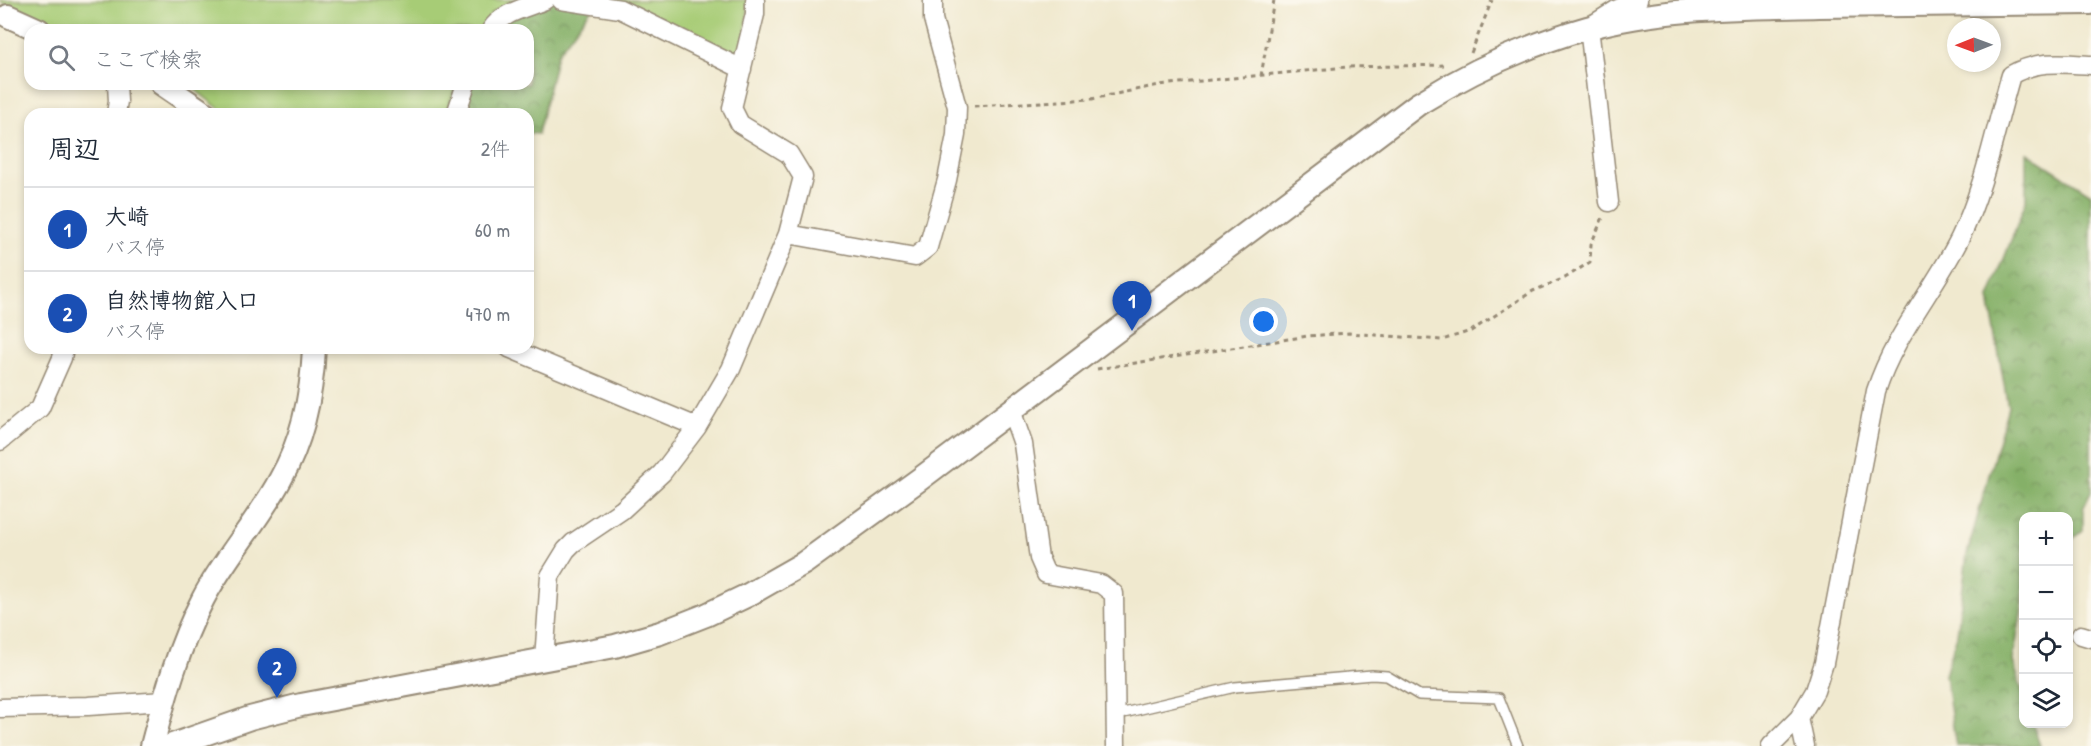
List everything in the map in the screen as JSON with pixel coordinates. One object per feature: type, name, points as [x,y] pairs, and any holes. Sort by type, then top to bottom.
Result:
[{"type":"street","points":[[495,24],[513,12],[545,0]]},
{"type":"street","points":[[561,0],[620,9],[742,69]]},
{"type":"street","points":[[543,660],[550,576],[573,543],[622,510],[662,473],[697,427],[731,369],[788,234],[803,177],[789,154],[740,124],[732,108],[755,15],[755,0]]},
{"type":"street","points":[[788,234],[915,257],[928,247],[947,180],[956,135],[957,107],[933,19],[933,0]]},
{"type":"street","points":[[1589,27],[1616,10],[1638,0]]},
{"type":"street","points":[[170,746],[250,718],[301,705],[615,645],[660,633],[748,595],[804,563],[1465,70],[1589,27],[1647,16],[1726,8],[2091,3]]},
{"type":"street","points":[[3,19],[24,25]]},
{"type":"street","points":[[1589,27],[1609,202]]},
{"type":"street","points":[[1771,746],[1798,718],[1815,691],[1824,663],[1876,391],[1882,373],[1902,334],[1960,238],[1986,166],[2011,75],[2025,66],[2060,63],[2091,65]]},
{"type":"street","points":[[117,90],[117,108]]},
{"type":"street","points":[[171,90],[197,108]]},
{"type":"street","points":[[458,108],[464,90]]},
{"type":"street","points":[[0,441],[40,408],[63,354]]},
{"type":"street","points":[[153,746],[164,701],[203,599],[281,480],[293,452],[304,422],[313,354]]},
{"type":"street","points":[[523,354],[697,427]]},
{"type":"street","points":[[1011,410],[1023,444],[1039,558],[1046,574],[1101,584],[1114,594],[1116,746]]},
{"type":"street","points":[[0,708],[164,701]]},
{"type":"street","points":[[1798,718],[1805,746]]},
{"type":"lane","points":[[1115,715],[1235,687],[1372,675],[1387,676],[1419,695],[1498,698],[1518,746]]},
{"type":"path","points":[[1261,76],[1274,0]]},
{"type":"path","points":[[957,107],[1092,99],[1159,85],[1347,67],[1465,70],[1492,0]]},
{"type":"path","points":[[1074,363],[1099,370],[1308,336],[1349,333],[1442,340],[1472,331],[1533,291],[1565,278],[1590,262],[1591,244],[1609,202]]},
{"type":"green space","points":[[0,0],[519,0],[492,13],[486,24],[57,24],[0,2]]},
{"type":"green space","points":[[258,0],[598,0],[557,54],[538,134],[534,134],[534,108],[335,108],[330,90],[534,90],[534,24],[295,24]]},
{"type":"green space","points":[[615,0],[749,0],[742,69]]},
{"type":"green space","points":[[196,90],[454,90],[447,108],[218,108]]},
{"type":"green space","points":[[2026,152],[2091,194],[2091,492],[2083,509],[2083,530],[2073,539],[2073,512],[2019,512],[2019,626],[2013,661],[2019,681],[2019,728],[2034,728],[2040,746],[1956,746],[1945,675],[1957,635],[1967,554],[2008,407],[1989,298],[2026,201]]},
{"type":"place","name":"大崎","points":[[1132,331]]},
{"type":"place","name":"自然博物館入口","points":[[277,698]]}]
